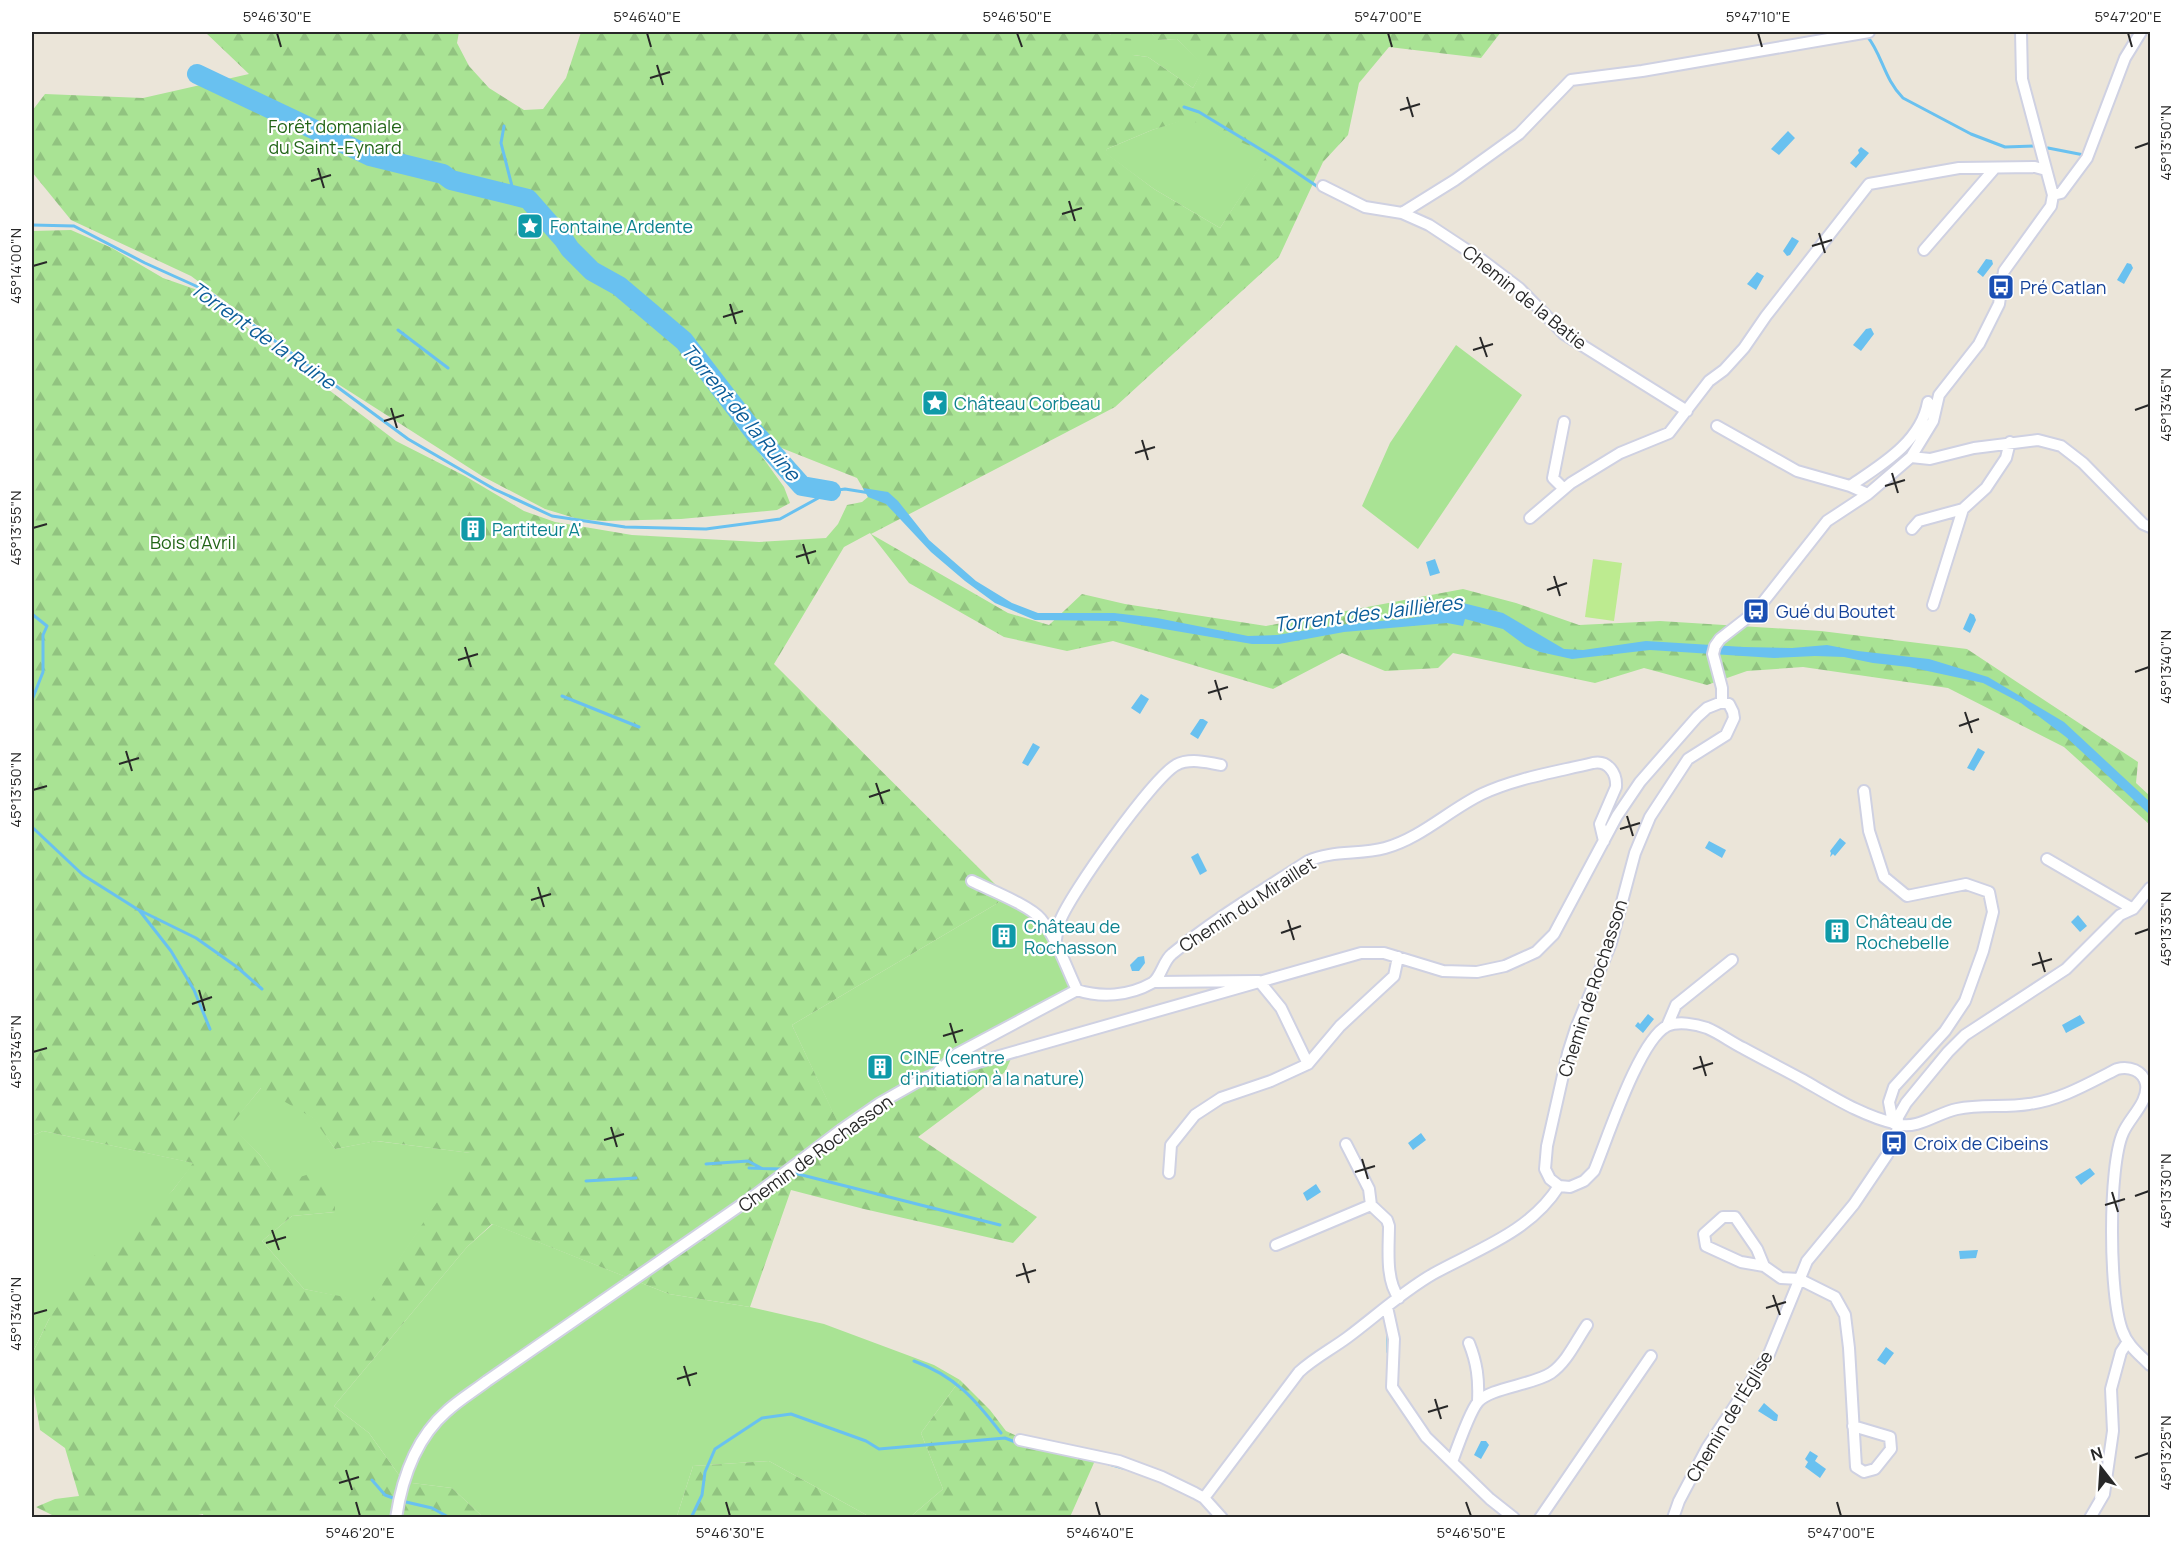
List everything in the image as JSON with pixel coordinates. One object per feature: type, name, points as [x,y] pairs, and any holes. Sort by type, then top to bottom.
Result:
[{"type":"street","points":[[1402,213],[1455,180],[1519,134],[1571,80],[1642,71],[1869,32]]},
{"type":"street","points":[[1722,702],[1722,688],[1713,654],[1715,646],[1720,639],[1756,611],[1827,521],[1868,494],[1911,457],[1933,421],[1939,395],[1979,344],[1999,304],[2004,271],[2051,206],[2053,195],[2022,79],[2021,32]]},
{"type":"street","points":[[2053,195],[2061,193],[2087,158],[2125,57],[2141,32]]},
{"type":"street","points":[[1530,518],[1564,489],[1620,453],[1670,434],[1709,381],[1724,370],[1744,348],[1766,316],[1869,184],[1959,168],[2035,167],[2046,170]]},
{"type":"street","points":[[1924,250],[1995,168]]},
{"type":"street","name":"Chemin de la Batie","points":[[1323,186],[1365,207],[1402,213],[1429,225],[1519,288],[1564,334],[1687,411]]},
{"type":"street","points":[[1850,486],[1896,454],[1926,416],[1928,402]]},
{"type":"street","points":[[1564,422],[1553,478],[1564,489]]},
{"type":"street","points":[[1717,426],[1797,471],[1850,486],[1868,494]]},
{"type":"street","points":[[1911,457],[1930,459],[2010,442],[2038,440],[2061,446],[2084,463],[2143,524],[2151,527]]},
{"type":"street","points":[[1912,529],[1919,521],[1963,509],[1986,488],[2006,458],[2010,442]]},
{"type":"street","points":[[1933,605],[1963,509]]},
{"type":"street","name":"Chemin de Rochasson","points":[[396,1518],[399,1497],[411,1461],[422,1441],[447,1411],[746,1202],[841,1130],[880,1103],[917,1082],[936,1074],[1361,953],[1384,953],[1443,971],[1477,972],[1505,966],[1536,952],[1554,934],[1617,816],[1640,782],[1707,708],[1722,702],[1730,704],[1733,712],[1731,727],[1721,738],[1688,759],[1650,817],[1635,854],[1611,943],[1576,1028],[1562,1079],[1547,1146],[1545,1169],[1550,1179],[1559,1186]]},
{"type":"street","points":[[1055,944],[1060,921],[1073,897],[1135,809],[1162,777],[1177,764],[1187,762],[1221,765]]},
{"type":"street","name":"Chemin du Miraillet","points":[[1155,982],[1169,956],[1308,861],[1319,856],[1385,848],[1429,827],[1483,794],[1523,780],[1599,762],[1609,768],[1615,776],[1616,787],[1600,824],[1604,841]]},
{"type":"street","points":[[1864,791],[1869,831],[1884,877],[1907,896],[1966,884],[1989,892],[1993,912],[1983,951],[1965,1001],[1945,1031],[1894,1087],[1889,1102],[1895,1124]]},
{"type":"street","points":[[2047,859],[2133,909]]},
{"type":"street","points":[[972,881],[1032,912],[1040,919],[1077,990]]},
{"type":"street","name":"Chemin de l'Église","points":[[1673,1518],[1679,1501],[1707,1448],[1769,1354],[1807,1261],[1854,1204],[1894,1143],[1895,1124],[1906,1103],[1965,1035],[2066,969],[2120,915],[2133,909],[2151,888]]},
{"type":"street","points":[[1169,1173],[1171,1145],[1195,1115],[1221,1098],[1272,1081],[1308,1064],[1340,1026],[1394,976],[1398,957]]},
{"type":"street","points":[[1204,1498],[1299,1372],[1433,1274],[1501,1240],[1543,1207],[1559,1186],[1570,1187],[1584,1181],[1594,1171],[1638,1063],[1658,1034],[1667,1026],[1676,1005],[1732,960]]},
{"type":"street","points":[[936,1074],[957,1054],[1077,990],[1088,993],[1118,994],[1138,990],[1155,982],[1259,981],[1281,1008],[1308,1064]]},
{"type":"street","points":[[1667,1026],[1688,1024],[1708,1028],[1829,1097],[1863,1113],[1895,1124],[1911,1126],[1958,1109],[1983,1105],[2032,1104],[2068,1094],[2125,1067],[2133,1069],[2141,1075],[2146,1084],[2143,1099],[2135,1116],[2122,1133],[2115,1170],[2112,1209],[2115,1282],[2121,1328],[2127,1343],[2151,1365]]},
{"type":"street","points":[[1346,1144],[1370,1189],[1371,1205],[1387,1220],[1392,1285],[1398,1298]]},
{"type":"street","points":[[1276,1245],[1371,1205]]},
{"type":"street","points":[[1764,1266],[1757,1249],[1735,1217],[1723,1217],[1704,1234],[1706,1246],[1741,1262],[1764,1266],[1781,1278],[1799,1279],[1835,1297],[1845,1315],[1849,1348],[1853,1426],[1856,1467],[1864,1472],[1875,1469],[1891,1449],[1890,1437],[1853,1426]]},
{"type":"street","points":[[1387,1307],[1394,1339],[1392,1387],[1426,1437],[1490,1499],[1514,1518]]},
{"type":"street","points":[[1478,1401],[1491,1393],[1537,1380],[1552,1373],[1562,1363],[1587,1325]]},
{"type":"street","points":[[1452,1462],[1478,1401],[1477,1364],[1468,1343]]},
{"type":"street","points":[[2090,1518],[2104,1494],[2113,1431],[2111,1389],[2121,1352],[2127,1343]]},
{"type":"street","points":[[1540,1518],[1652,1356]]},
{"type":"street","points":[[1020,1440],[1119,1461],[1162,1477],[1204,1498],[1222,1518]]},
{"type":"green space","points":[[205,32],[459,32],[457,43],[469,66],[489,88],[524,110],[543,109],[566,78],[581,32],[1110,32],[1109,34],[1131,39],[1133,55],[1148,57],[1193,88],[1204,66],[1177,39],[1158,40],[1150,32],[1501,32],[1481,58],[1389,47],[1359,83],[1348,135],[1323,162],[1279,257],[1115,407],[871,534],[1008,613],[1049,625],[1082,594],[1125,604],[1266,626],[1463,589],[1516,603],[1579,625],[1660,621],[1821,631],[1967,649],[2138,762],[2136,783],[2150,796],[2150,825],[2064,747],[1948,688],[1803,667],[1747,671],[1707,685],[1644,668],[1595,683],[1453,653],[1438,668],[1385,671],[1342,653],[1273,689],[1113,641],[1067,651],[1004,637],[909,583],[870,533],[844,547],[774,664],[1008,897],[792,1025],[841,1129],[917,1082],[1014,1052],[1005,1072],[918,1137],[1037,1217],[1013,1243],[791,1190],[750,1307],[669,1294],[492,1224],[467,1247],[334,1406],[369,1433],[404,1482],[452,1488],[483,1517],[204,1518],[203,1514],[184,1518],[56,1517],[36,1507],[55,1499],[79,1496],[65,1448],[40,1430],[32,1392],[32,1354],[49,1319],[88,1261],[173,1190],[193,1163],[43,1131],[32,1136],[32,231],[71,230],[112,248],[163,278],[206,293],[233,317],[396,441],[465,476],[524,511],[555,522],[632,535],[759,542],[826,538],[838,524],[847,505],[862,502],[868,497],[857,478],[774,445],[754,424],[758,451],[784,487],[790,503],[777,510],[681,519],[604,521],[578,519],[545,509],[482,476],[327,377],[191,276],[71,220],[32,172],[32,111],[45,94],[143,98],[249,74]],"holes":[[[1188,119],[1268,154],[1220,228],[1154,189],[1106,153],[1107,149],[1152,130]],[[261,1088],[313,1118],[335,1149],[377,1141],[470,1153],[370,1302],[304,1289],[262,1241],[292,1216],[335,1212],[335,1192],[325,1169],[281,1183],[260,1155],[231,1125]]]},
{"type":"green space","points":[[1110,32],[1150,32],[1159,40],[1177,39],[1205,66],[1193,88],[1148,57],[1133,55]]},
{"type":"green space","points":[[1188,118],[1269,154],[1220,228],[1154,189],[1105,153],[1107,149],[1152,130]]},
{"type":"green space","points":[[1456,345],[1522,395],[1418,549],[1362,506],[1390,443]]},
{"type":"green space","points":[[1593,559],[1622,563],[1614,621],[1585,617]]},
{"type":"green space","points":[[1008,897],[1040,919],[1077,990],[841,1130],[792,1025]]},
{"type":"green space","points":[[262,1087],[314,1118],[335,1149],[376,1141],[471,1153],[370,1303],[304,1289],[262,1241],[292,1216],[335,1212],[281,1184],[260,1155],[230,1125]]},
{"type":"green space","points":[[43,1131],[194,1163],[173,1190],[49,1319],[32,1354],[32,1136]]},
{"type":"green space","points":[[493,1224],[669,1294],[750,1307],[824,1324],[934,1365],[960,1380],[921,1433],[943,1489],[909,1518],[870,1517],[769,1461],[693,1466],[677,1516],[673,1517],[483,1517],[452,1488],[404,1482],[369,1433],[334,1406],[467,1247]]},
{"type":"green space","points":[[960,1380],[990,1410],[1006,1431],[1030,1442],[1097,1456],[1070,1517],[909,1518],[943,1489],[921,1433]]},
{"type":"green space","points":[[769,1461],[870,1517],[673,1517],[677,1516],[693,1466]]},
{"type":"water","points":[[1788,131],[1795,138],[1779,155],[1771,149]]},
{"type":"water","points":[[1861,147],[1869,153],[1856,168],[1850,163]]},
{"type":"water","points":[[1792,237],[1799,241],[1787,256],[1783,251]]},
{"type":"water","points":[[1986,259],[1992,260],[1993,264],[1983,277],[1977,272]]},
{"type":"water","points":[[2127,263],[2133,268],[2124,284],[2117,280]]},
{"type":"water","points":[[1757,272],[1764,276],[1756,290],[1747,284]]},
{"type":"water","points":[[1871,328],[1874,334],[1861,351],[1853,345],[1866,329]]},
{"type":"water","points":[[863,488],[888,492],[929,540],[976,581],[1012,603],[1038,613],[1114,613],[1157,618],[1248,636],[1277,635],[1338,625],[1412,618],[1421,616],[1441,603],[1455,601],[1503,613],[1564,649],[1583,650],[1646,641],[1744,647],[1792,648],[1827,645],[1929,659],[1988,677],[2064,722],[2150,802],[2150,815],[2066,737],[2021,703],[1983,683],[1909,667],[1844,657],[1774,658],[1650,650],[1572,659],[1540,652],[1526,646],[1503,629],[1465,619],[1463,626],[1447,623],[1344,632],[1279,644],[1252,644],[1117,621],[1035,620],[995,603],[965,581],[931,552],[886,504],[868,497]]},
{"type":"water","points":[[1435,559],[1440,573],[1430,576],[1426,562]]},
{"type":"water","points":[[1970,613],[1976,620],[1970,633],[1963,629]]},
{"type":"water","points":[[1141,694],[1149,699],[1140,714],[1131,708]]},
{"type":"water","points":[[1200,719],[1208,722],[1198,739],[1190,734]]},
{"type":"water","points":[[1033,743],[1040,747],[1028,766],[1022,763]]},
{"type":"water","points":[[1978,748],[1985,752],[1974,771],[1967,768]]},
{"type":"water","points":[[1840,838],[1846,843],[1835,856],[1833,854],[1830,857],[1830,851]]},
{"type":"water","points":[[1709,841],[1726,850],[1722,858],[1705,848]]},
{"type":"water","points":[[1198,853],[1207,871],[1200,875],[1191,857]]},
{"type":"water","points":[[2078,915],[2087,926],[2080,932],[2071,922]]},
{"type":"water","points":[[1144,956],[1145,963],[1139,971],[1132,971],[1130,965],[1138,957]]},
{"type":"water","points":[[1648,1014],[1654,1019],[1643,1033],[1635,1026],[1638,1022],[1640,1024]]},
{"type":"water","points":[[2080,1015],[2085,1023],[2066,1033],[2062,1025]]},
{"type":"water","points":[[1421,1133],[1426,1140],[1413,1150],[1408,1143]]},
{"type":"water","points":[[2090,1168],[2095,1174],[2081,1185],[2075,1177]]},
{"type":"water","points":[[1316,1184],[1321,1192],[1307,1201],[1303,1193]]},
{"type":"water","points":[[1978,1250],[1976,1258],[1960,1259],[1959,1251]]},
{"type":"water","points":[[1886,1347],[1894,1353],[1885,1365],[1877,1360]]},
{"type":"water","points":[[1764,1403],[1778,1415],[1777,1421],[1758,1411]]},
{"type":"water","points":[[1481,1441],[1486,1441],[1489,1445],[1481,1459],[1474,1455]]},
{"type":"water","points":[[1810,1451],[1818,1456],[1815,1461],[1826,1469],[1820,1478],[1805,1467],[1808,1462],[1805,1459]]},
{"type":"waterway","points":[[1867,36],[1891,83],[1903,98],[1971,134],[2005,147],[2034,146]]},
{"type":"waterway","name":"Torrent de la Ruine","points":[[197,74],[370,156],[443,174],[451,180],[528,199],[570,249],[592,271],[619,286],[684,341],[754,432],[802,486],[831,491]]},
{"type":"waterway","points":[[1184,107],[1199,112],[1321,189]]},
{"type":"waterway","points":[[504,126],[501,143],[514,194]]},
{"type":"waterway","points":[[2048,148],[2084,155]]},
{"type":"waterway","name":"Torrent de la Ruine","points":[[32,225],[74,226],[145,263],[207,291],[408,439],[494,489],[552,516],[625,527],[706,529],[780,519],[831,491],[845,489],[870,493]]},
{"type":"waterway","points":[[398,330],[448,368]]},
{"type":"waterway","points":[[32,614],[47,626],[43,635],[43,672],[32,700]]},
{"type":"waterway","points":[[562,696],[639,727]]},
{"type":"waterway","points":[[32,827],[83,875],[137,909],[196,938],[237,967],[262,989]]},
{"type":"waterway","points":[[139,910],[171,951],[194,990],[210,1029]]},
{"type":"waterway","points":[[706,1164],[748,1161],[761,1168]]},
{"type":"waterway","points":[[749,1168],[783,1169]]},
{"type":"waterway","points":[[794,1173],[1000,1225]]},
{"type":"waterway","points":[[586,1181],[636,1178]]},
{"type":"waterway","points":[[1388,1335],[1388,1352]]},
{"type":"waterway","points":[[914,1361],[953,1381],[973,1399],[1001,1433]]},
{"type":"waterway","points":[[691,1518],[702,1495],[705,1472],[715,1449],[762,1418],[791,1414],[866,1441],[879,1449],[1005,1438],[1018,1443]]},
{"type":"waterway","points":[[1109,1464],[1123,1468]]},
{"type":"waterway","points":[[372,1480],[385,1495],[393,1498]]},
{"type":"waterway","points":[[406,1502],[432,1508],[450,1518]]},
{"type":"place","name":"Fontaine Ardente","points":[[530,226]]},
{"type":"place","name":"Pré Catlan","points":[[2001,287]]},
{"type":"place","name":"Château Corbeau","points":[[935,403]]},
{"type":"place","name":"Partiteur A'","points":[[473,529]]},
{"type":"place","name":"Gué du Boutet","points":[[1756,611]]},
{"type":"place","name":"Château de Rochebelle","points":[[1837,931]]},
{"type":"place","name":"Château de Rochasson","points":[[1004,936]]},
{"type":"place","name":"CINE (centre d'initiation à la nature)","points":[[880,1067]]},
{"type":"place","name":"Croix de Cibeins","points":[[1894,1143]]},
{"type":"park label","name":"Forêt domaniale du Saint-Eynard","points":[[335,136]]},
{"type":"park label","name":"Bois d'Avril","points":[[193,542]]},
{"type":"water label","name":"Torrent des Jaillières","points":[[1368,613]]}]
